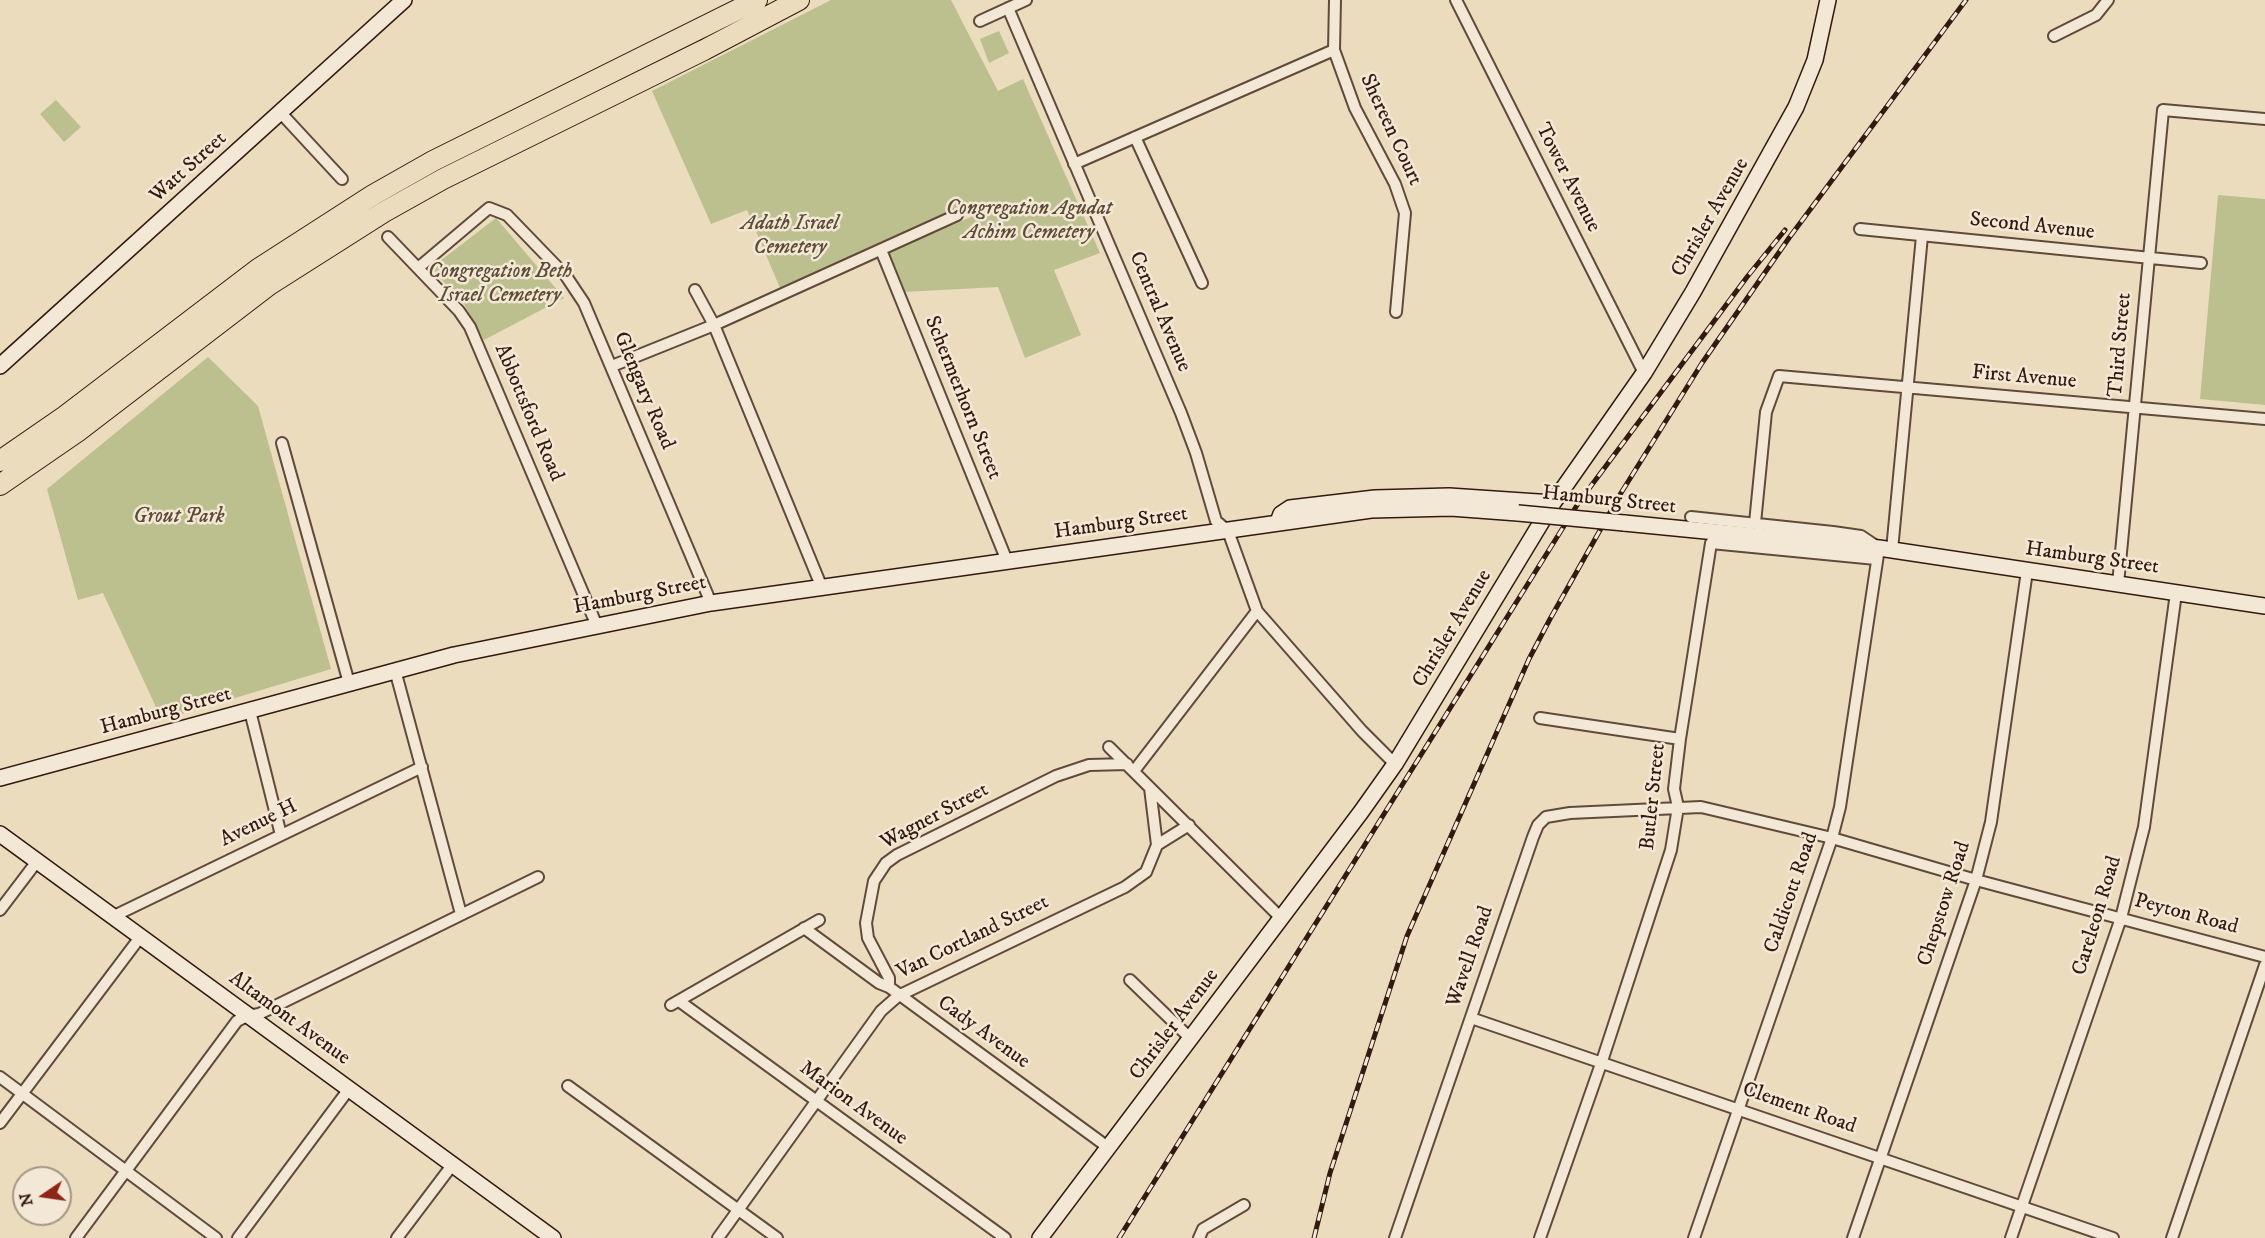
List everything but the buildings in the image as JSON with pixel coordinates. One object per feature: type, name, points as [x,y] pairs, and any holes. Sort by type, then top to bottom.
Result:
[{"type":"highway","points":[[0,461],[75,409],[258,269],[373,195],[433,161],[757,0]]},
{"type":"highway","points":[[0,485],[77,432],[269,285],[384,212],[443,179],[704,50],[799,0]]},
{"type":"main road","name":"Watt Street","points":[[0,366],[404,0]]},
{"type":"main road","name":"Chrisler Avenue","points":[[1040,1238],[1191,1040],[1395,764],[1553,503],[1644,373],[1671,330],[1796,108],[1815,60],[1828,0]]},
{"type":"main road","points":[[1278,522],[1281,514],[1290,508],[1386,497],[1449,496],[1553,503]]},
{"type":"main road","name":"Hamburg Street","points":[[0,778],[459,654],[711,603],[1371,510],[1451,508],[1624,523],[1882,552],[2265,606]]},
{"type":"main road","name":"Altamont Avenue","points":[[0,834],[554,1238]]},
{"type":"street","points":[[980,21],[1026,0]]},
{"type":"street","name":"Shereen Court","points":[[1335,0],[1334,50],[1355,108],[1395,184],[1405,213],[1396,312]]},
{"type":"street","name":"Tower Avenue","points":[[1456,0],[1644,373]]},
{"type":"street","points":[[2054,36],[2096,15],[2108,0]]},
{"type":"street","name":"Central Avenue","points":[[1008,8],[1181,413],[1196,453],[1216,521],[1228,531],[1257,611]]},
{"type":"street","points":[[1074,164],[1334,50]]},
{"type":"street","name":"Third Street","points":[[2118,584],[2163,110],[2265,119]]},
{"type":"street","points":[[280,112],[342,179]]},
{"type":"street","points":[[1135,137],[1202,283]]},
{"type":"street","name":"Glengary Road","points":[[418,268],[489,208],[507,215],[566,276],[584,303],[612,366],[711,603]]},
{"type":"street","points":[[612,366],[714,325],[957,215]]},
{"type":"street","name":"Second Avenue","points":[[1860,229],[2201,263]]},
{"type":"street","name":"Caldicott Road","points":[[1694,1238],[1832,838],[1840,807],[1909,387],[1922,236]]},
{"type":"street","name":"Abbottsford Road","points":[[388,237],[459,311],[470,327],[597,626]]},
{"type":"street","name":"Schermerhorn Street","points":[[881,250],[1007,561]]},
{"type":"street","points":[[695,290],[714,325],[822,588]]},
{"type":"street","name":"First Avenue","points":[[1755,523],[1766,412],[1779,376],[2265,419]]},
{"type":"street","points":[[282,443],[349,683]]},
{"type":"street","points":[[1691,517],[1861,536],[1882,552]]},
{"type":"street","name":"Butler Street","points":[[1540,1238],[1602,1061],[1671,850],[1678,807],[1674,789],[1680,739],[1711,543],[1882,552]]},
{"type":"street","name":"Chepstow Road","points":[[1853,1238],[1976,880],[1991,822],[2027,571]]},
{"type":"street","name":"Careleon Road","points":[[2010,1238],[2121,918],[2144,826],[2176,593]]},
{"type":"street","points":[[1131,768],[1257,611],[1362,731],[1395,764]]},
{"type":"street","points":[[395,670],[461,914]]},
{"type":"street","points":[[250,711],[281,835]]},
{"type":"street","points":[[1540,718],[1680,739]]},
{"type":"street","points":[[1109,747],[1281,918]]},
{"type":"street","name":"Wagner Street","points":[[889,987],[889,978],[868,938],[866,923],[874,881],[886,863],[897,855],[1056,776],[1089,765],[1131,768]]},
{"type":"street","name":"Avenue H","points":[[114,916],[422,767]]},
{"type":"street","points":[[1150,788],[1157,845],[1189,825]]},
{"type":"street","name":"Peyton Road","points":[[1678,807],[1701,807],[1832,838],[1976,880],[2265,957]]},
{"type":"street","name":"Wavell Road","points":[[1395,1238],[1538,825],[1546,817],[1558,815],[1678,807]]},
{"type":"street","name":"Van Cortland Street","points":[[718,1238],[881,1011],[898,996],[1125,887],[1146,872],[1157,845]]},
{"type":"street","points":[[0,909],[38,860]]},
{"type":"street","points":[[76,1238],[237,1021],[259,1014],[538,877]]},
{"type":"street","points":[[804,928],[819,920]]},
{"type":"street","name":"Cady Avenue","points":[[804,928],[879,983],[889,987],[898,996],[1109,1148]]},
{"type":"street","name":"Marion Avenue","points":[[804,928],[675,1003],[1005,1238]]},
{"type":"street","points":[[0,1123],[141,936]]},
{"type":"street","points":[[2172,1238],[2265,965]]},
{"type":"street","points":[[1130,980],[1191,1040]]},
{"type":"street","name":"Clement Road","points":[[1471,1018],[2113,1238]]},
{"type":"street","points":[[0,1077],[216,1238]]},
{"type":"street","points":[[567,1086],[777,1238]]},
{"type":"street","points":[[237,1238],[349,1089]]},
{"type":"street","points":[[397,1238],[453,1164]]},
{"type":"street","points":[[1199,1238],[1203,1229],[1244,1205]]},
{"type":"green space","points":[[831,0],[951,0],[998,91],[1023,79],[1100,253],[1054,270],[1081,335],[1025,358],[998,287],[903,292],[887,252],[971,217],[967,205],[780,288],[747,210],[711,224],[652,91]]},
{"type":"green space","points":[[999,31],[1009,53],[989,63],[980,39]]},
{"type":"green space","points":[[56,100],[81,127],[64,142],[40,114]]},
{"type":"green space","points":[[2218,195],[2265,199],[2265,405],[2200,399]]},
{"type":"green space","name":"Congregation Beth Israel Cemetery","points":[[496,218],[564,298],[484,340],[464,304],[431,268]]},
{"type":"green space","name":"Grout Park","points":[[208,357],[258,406],[331,669],[162,720],[103,593],[78,600],[47,489]]},
{"type":"railway","points":[[1314,1238],[1330,1173],[1407,936],[1529,659],[1550,619],[1621,493],[1702,363],[1789,238],[1966,0]]},
{"type":"railway","points":[[1119,1238],[1579,502],[1747,277],[1785,230]]},
{"type":"park label","name":"Congregation Agudat Achim Cemetery","points":[[1029,222]]},
{"type":"park label","name":"Adath Israel Cemetery","points":[[790,237]]}]
